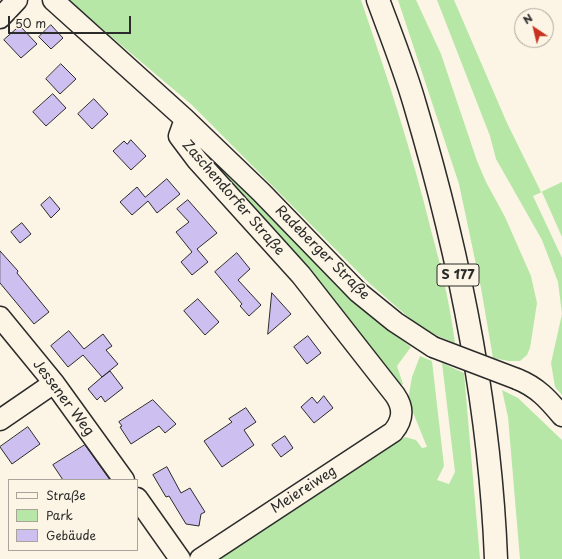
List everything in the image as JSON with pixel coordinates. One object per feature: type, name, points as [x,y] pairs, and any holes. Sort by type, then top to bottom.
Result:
[{"type":"highway","name":"S 177","points":[[378,0],[415,104],[437,184],[462,291],[480,389],[494,516],[496,559]]},
{"type":"street","points":[[0,18],[17,0]]},
{"type":"street","name":"Zaschendorfer Straße","points":[[53,0],[185,119],[179,136],[197,160],[301,275],[400,402],[401,416]]},
{"type":"street","name":"Radeberger Straße","points":[[185,119],[261,192],[358,292],[395,322],[433,348],[532,386],[551,403],[562,416]]},
{"type":"street","name":"Jessener Weg","points":[[0,317],[54,383],[123,479]]},
{"type":"street","points":[[0,420],[54,383]]},
{"type":"street","name":"Meiereiweg","points":[[200,559],[393,432],[399,424],[401,416]]},
{"type":"street","points":[[138,499],[180,559]]},
{"type":"green space","points":[[68,0],[361,0],[390,86],[424,201],[442,272],[451,314],[455,343],[433,334],[414,322],[369,283],[192,105]]},
{"type":"green space","points":[[398,0],[416,0],[441,54],[477,161],[486,182],[505,217],[531,276],[537,303],[530,348],[527,355],[520,361],[509,361],[493,358],[481,288],[459,184]]},
{"type":"green space","points":[[437,0],[454,0],[507,123],[541,192],[562,182],[562,237],[542,192],[533,196],[562,258],[562,314],[558,282],[542,240],[496,159],[490,136]]},
{"type":"green space","points":[[191,132],[296,244],[352,298],[411,347],[397,366],[403,384],[398,388],[188,136]]},
{"type":"green space","points":[[562,314],[562,395],[555,387],[551,363]]},
{"type":"green space","points":[[420,356],[432,361],[444,466],[437,480],[449,484],[455,472],[442,363],[464,373],[480,559],[212,559],[365,456],[369,460],[405,437],[416,440],[422,448],[427,447],[408,400],[412,377]]},
{"type":"green space","points":[[502,390],[518,398],[562,440],[562,559],[520,559],[508,417]]},
{"type":"building","points":[[51,25],[63,38],[51,49],[39,37]]},
{"type":"building","points":[[20,26],[37,44],[21,58],[4,40]]},
{"type":"building","points":[[61,64],[76,79],[60,94],[46,79]]},
{"type":"building","points":[[53,94],[66,108],[46,126],[33,112]]},
{"type":"building","points":[[94,99],[108,114],[92,129],[78,114]]},
{"type":"building","points":[[131,140],[146,156],[131,170],[113,151],[124,141],[127,144]]},
{"type":"building","points":[[167,179],[180,194],[157,213],[148,201],[132,215],[120,202],[137,187],[145,197]]},
{"type":"building","points":[[50,197],[60,209],[51,218],[41,205]]},
{"type":"building","points":[[188,200],[217,233],[197,249],[208,262],[192,275],[181,262],[192,252],[176,232],[189,222],[177,209]]},
{"type":"building","points":[[22,223],[31,234],[20,243],[11,232]]},
{"type":"building","points":[[0,251],[18,271],[17,273],[49,312],[34,324],[0,283]]},
{"type":"building","points":[[237,253],[250,269],[238,280],[261,305],[249,316],[240,306],[242,304],[215,272]]},
{"type":"building","points":[[272,293],[291,314],[268,334]]},
{"type":"building","points":[[198,299],[219,322],[205,335],[184,311]]},
{"type":"building","points":[[69,331],[84,349],[103,334],[112,346],[106,350],[118,364],[102,377],[83,355],[68,367],[51,346]]},
{"type":"building","points":[[308,336],[321,353],[307,364],[294,347]]},
{"type":"building","points":[[110,371],[123,388],[105,402],[101,396],[97,400],[88,389]]},
{"type":"building","points":[[324,396],[333,408],[314,423],[301,407],[312,397],[317,403]]},
{"type":"building","points":[[153,400],[176,424],[165,433],[159,426],[131,444],[120,427],[122,426],[119,422]]},
{"type":"building","points":[[246,408],[256,422],[244,430],[254,445],[222,467],[204,441],[232,422],[229,419]]},
{"type":"building","points":[[28,427],[40,444],[12,464],[0,447]]},
{"type":"building","points":[[285,436],[293,448],[281,457],[272,445]]},
{"type":"building","points":[[85,445],[109,479],[62,479],[53,465]]},
{"type":"building","points":[[167,467],[181,493],[190,488],[205,512],[201,514],[199,526],[186,524],[169,496],[166,497],[153,475]]}]
